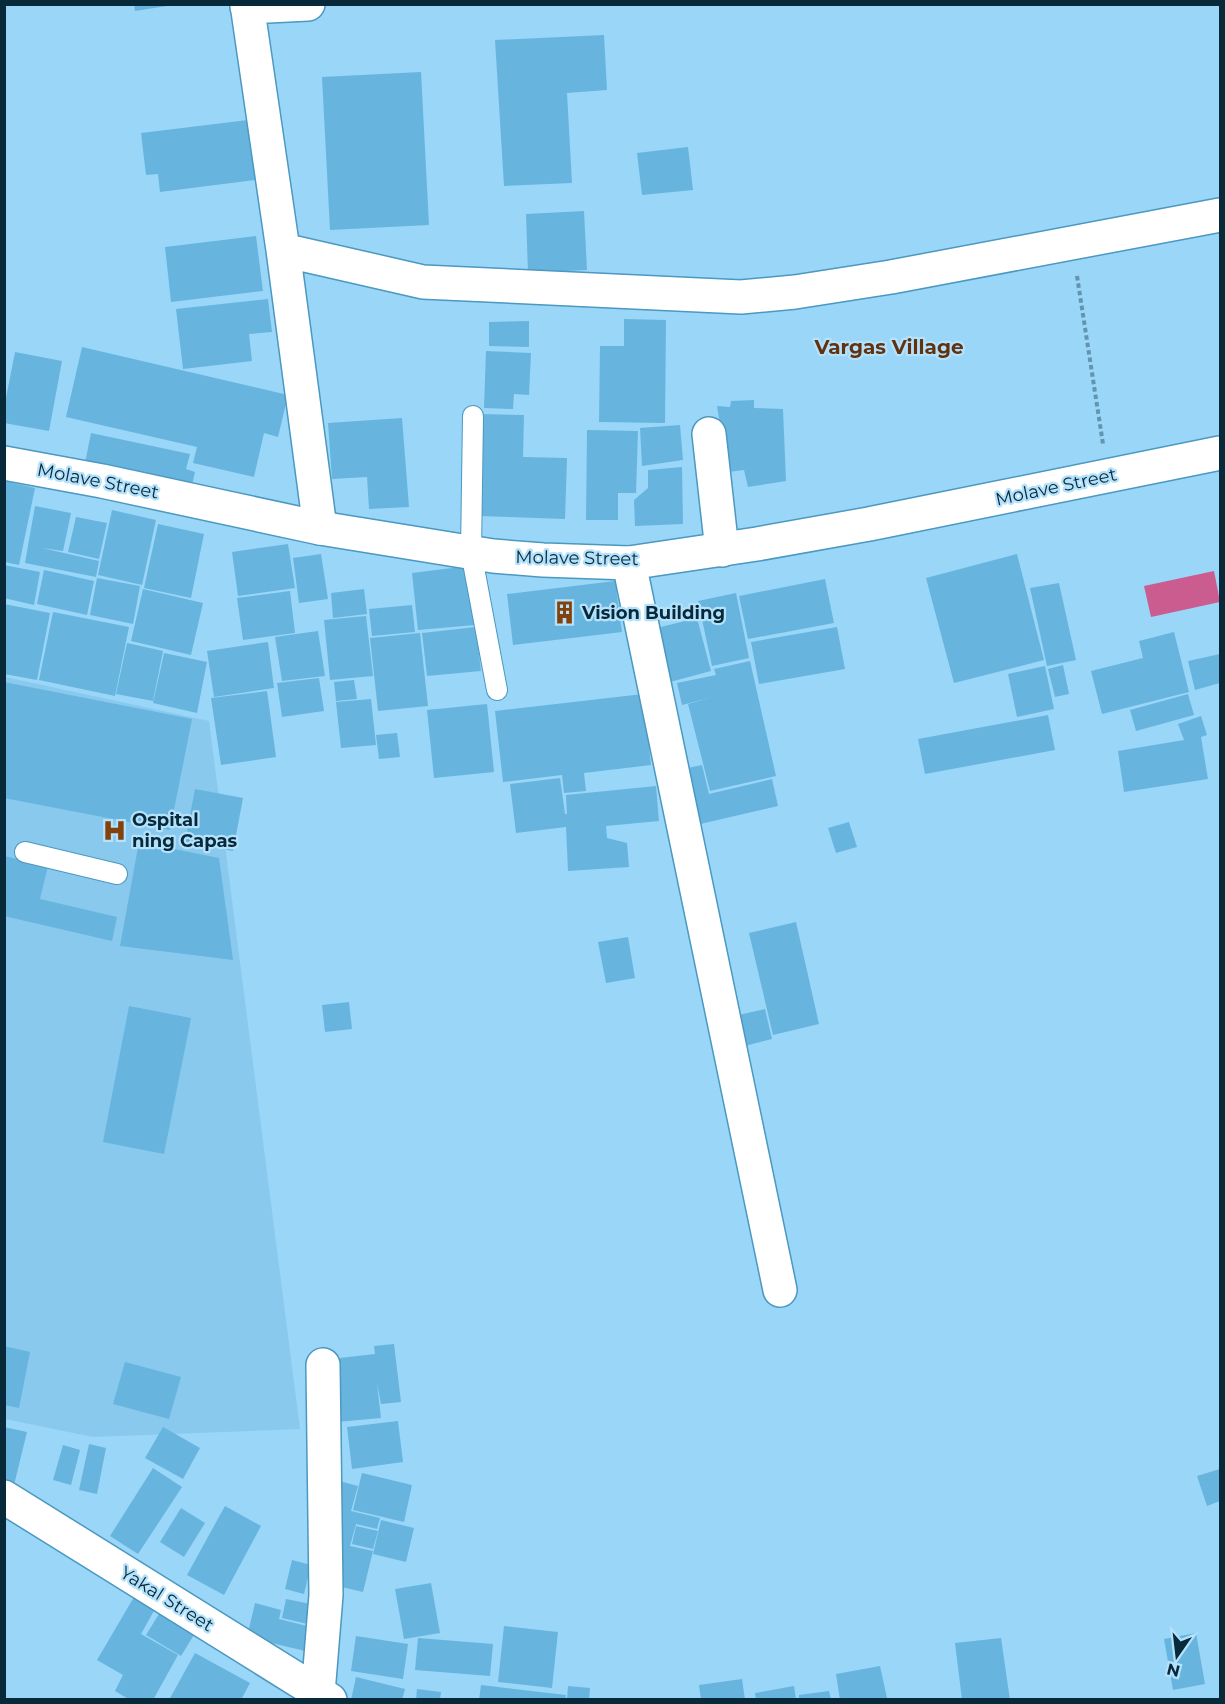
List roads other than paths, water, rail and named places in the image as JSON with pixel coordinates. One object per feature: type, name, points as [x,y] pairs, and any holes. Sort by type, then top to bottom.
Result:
[{"type":"street","points":[[308,4],[247,6],[283,250],[320,528]]},
{"type":"street","points":[[283,250],[423,282],[741,297],[795,292],[891,277],[1221,215]]},
{"type":"street","points":[[709,434],[722,549]]},
{"type":"street","name":"Molave Street","points":[[4,463],[102,481],[320,528],[471,552],[543,560],[629,562],[869,524],[1221,453]]},
{"type":"street","points":[[629,562],[780,1290]]},
{"type":"street","points":[[323,1365],[326,1595],[324,1696]]},
{"type":"street","name":"Yakal Street","points":[[4,1497],[324,1696]]},
{"type":"lane","points":[[473,416],[471,552],[497,690]]},
{"type":"lane","points":[[25,852],[117,874]]},
{"type":"place","name":"Vision Building","points":[[564,613]]},
{"type":"place","name":"Ospital ning Capas","points":[[114,830]]},
{"type":"district","name":"Vargas Village","points":[[889,347]]}]
